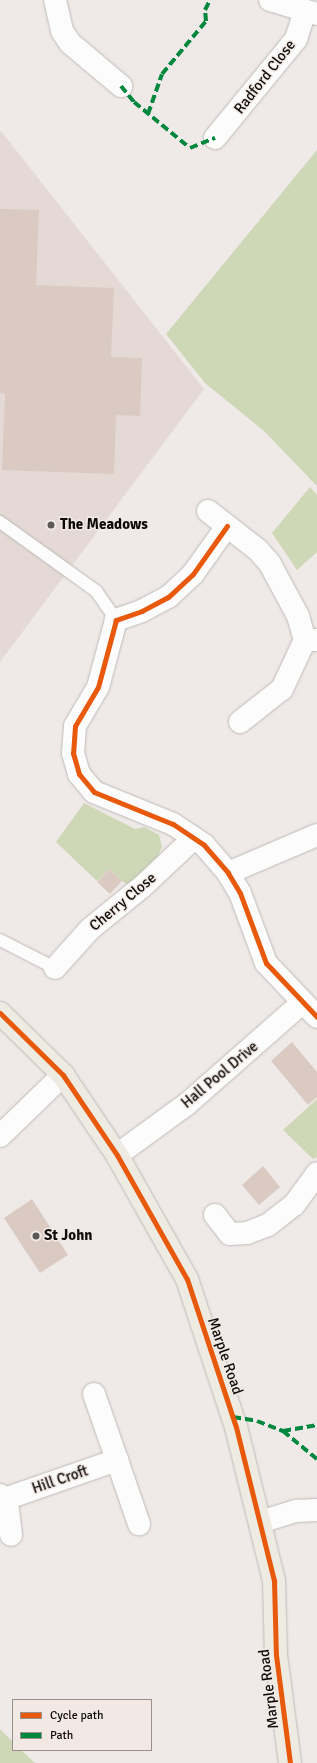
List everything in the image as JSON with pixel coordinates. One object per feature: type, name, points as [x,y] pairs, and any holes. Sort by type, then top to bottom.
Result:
[{"type":"main road","name":"Marple Road","points":[[0,1013],[63,1075],[117,1155],[187,1279],[236,1427],[274,1581],[276,1655],[290,1763]]},
{"type":"street","points":[[55,0],[62,31],[90,71],[121,86]]},
{"type":"street","name":"Radford Close","points":[[215,138],[236,123],[296,39],[311,12],[270,0]]},
{"type":"street","points":[[208,511],[258,550],[270,564],[311,640],[282,690],[240,722]]},
{"type":"street","points":[[227,526],[193,574],[168,597],[142,611],[116,620],[98,687],[75,726],[73,753],[78,774],[94,792],[173,824],[204,844],[228,873],[240,893],[266,963],[310,1010]]},
{"type":"street","points":[[228,873],[317,835]]},
{"type":"street","name":"Cherry Close","points":[[55,968],[90,929],[143,886],[194,838]]},
{"type":"street","name":"Hall Pool Drive","points":[[117,1155],[310,1010]]},
{"type":"street","points":[[0,1136],[63,1075]]},
{"type":"street","points":[[215,1215],[230,1234],[247,1233],[268,1225],[294,1205],[317,1173]]},
{"type":"street","points":[[94,1394],[139,1524]]},
{"type":"street","name":"Hill Croft","points":[[1,1497],[117,1460]]},
{"type":"street","points":[[1,1497],[8,1510],[11,1535]]},
{"type":"street","points":[[260,1522],[297,1511],[317,1510]]},
{"type":"lane","points":[[0,522],[96,591],[116,620]]},
{"type":"lane","points":[[0,940],[55,968]]},
{"type":"shaded area","name":"The Meadows","points":[[1,131],[204,389],[0,662],[0,132]]},
{"type":"green space","points":[[317,150],[317,486],[264,431],[205,383],[166,334]]},
{"type":"green space","points":[[310,487],[317,495],[317,552],[297,570],[272,533]]},
{"type":"green space","points":[[84,803],[135,829],[144,827],[159,835],[162,847],[158,856],[128,886],[109,869],[97,881],[56,842]]},
{"type":"green space","points":[[317,1099],[317,1157],[313,1159],[283,1130]]},
{"type":"green space","points":[[0,1729],[12,1741],[12,1751],[22,1751],[35,1763],[0,1763]]},
{"type":"building","points":[[0,209],[39,210],[36,285],[114,288],[111,357],[142,358],[140,416],[116,415],[114,474],[2,470],[5,394],[0,393]]},
{"type":"building","points":[[109,869],[122,881],[110,894],[97,882]]},
{"type":"building","points":[[292,1042],[317,1072],[317,1097],[308,1105],[271,1061]]},
{"type":"building","points":[[263,1166],[280,1187],[259,1205],[242,1185]]},
{"type":"building","name":"St John","points":[[32,1199],[68,1255],[40,1273],[4,1218]]},
{"type":"marked path","points":[[148,114],[162,74],[206,21],[205,10],[210,0]]},
{"type":"marked path","points":[[121,86],[134,102],[190,148],[215,138]]},
{"type":"marked path","points":[[233,1417],[257,1421],[283,1431],[317,1459]]},
{"type":"marked path","points":[[283,1431],[317,1425]]},
{"type":"cycle path","points":[[227,526],[193,574],[168,597],[142,611],[116,620],[98,687],[75,726],[73,753],[79,774],[94,792],[173,824],[204,845],[228,873],[240,893],[266,963],[317,1017]]},
{"type":"cycle path","points":[[0,1013],[63,1075],[117,1155],[187,1279],[236,1427],[274,1581],[276,1655],[290,1763]]},
{"type":"place","name":"The Meadows","points":[[51,525]]},
{"type":"place","name":"St John","points":[[36,1236]]}]
